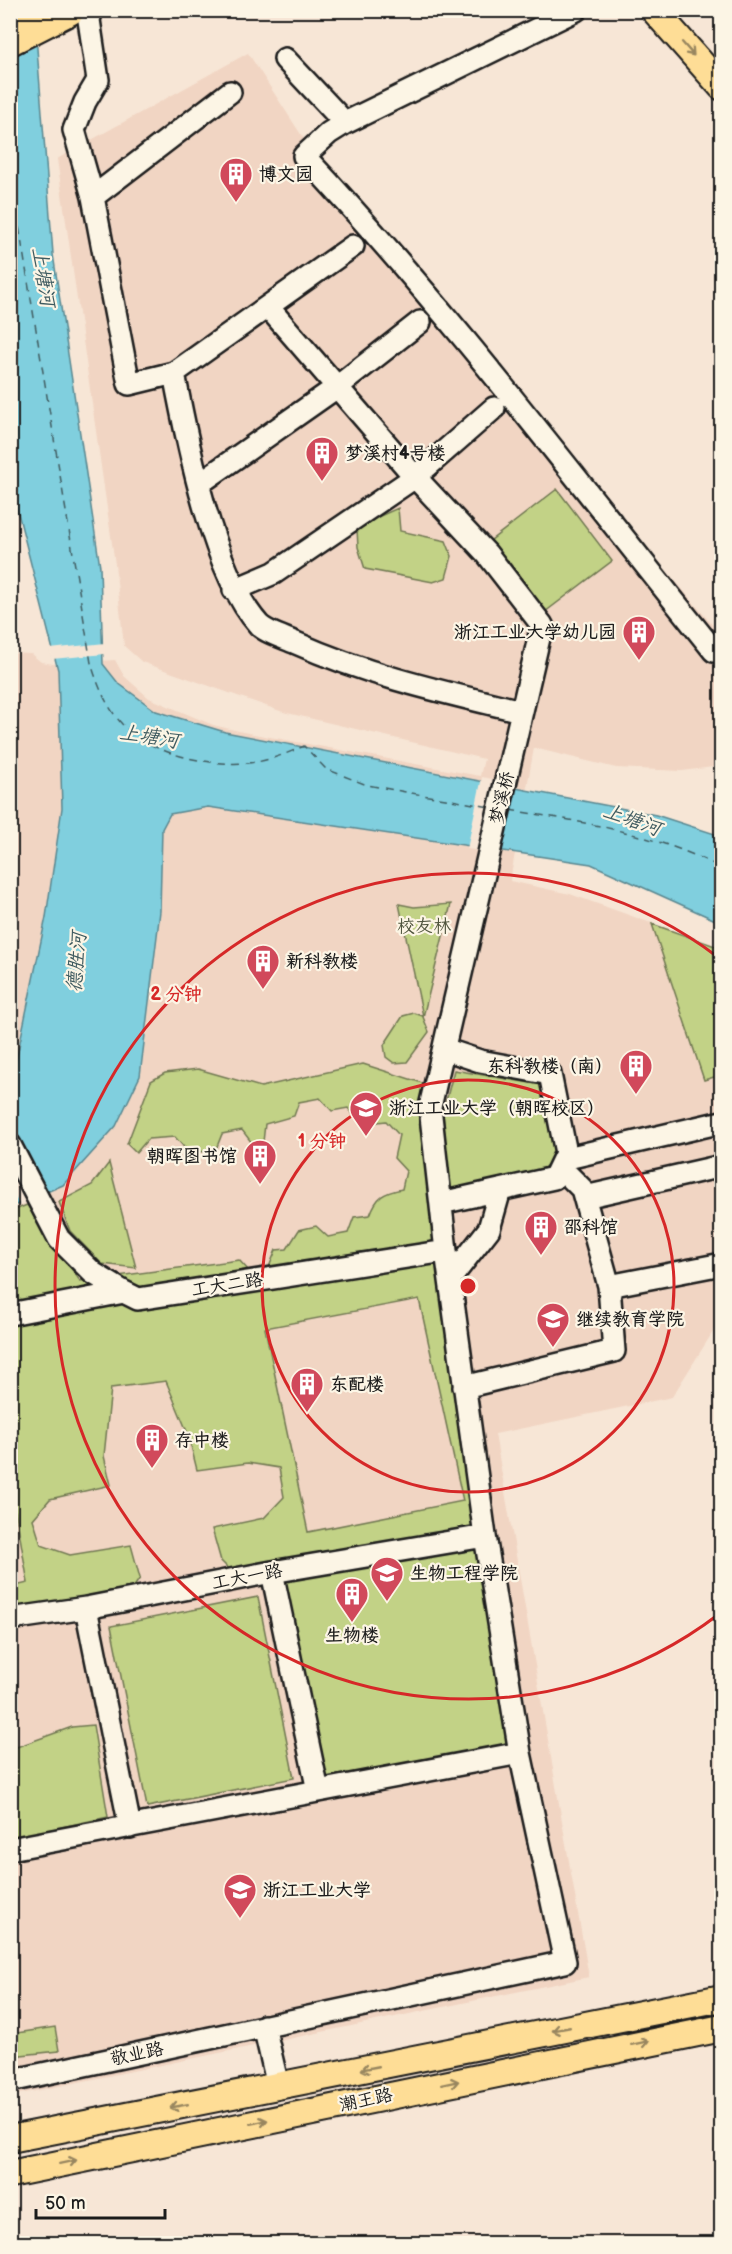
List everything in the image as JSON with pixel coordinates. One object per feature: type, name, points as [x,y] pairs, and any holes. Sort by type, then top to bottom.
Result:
[{"type":"highway","points":[[10,40],[69,10]]},
{"type":"main road","points":[[10,21],[31,10]]},
{"type":"main road","points":[[654,10],[722,87]]},
{"type":"main road","name":"潮王路","points":[[10,2139],[722,1998]]},
{"type":"main road","name":"潮王路","points":[[10,2174],[722,2028]]},
{"type":"street","points":[[92,10],[89,20],[98,80],[85,102],[74,130],[93,197],[129,384],[174,373],[353,246]]},
{"type":"street","points":[[576,10],[345,123],[329,133],[304,156],[341,195],[483,365],[714,651]]},
{"type":"street","points":[[285,59],[345,123]]},
{"type":"street","points":[[93,197],[230,92]]},
{"type":"street","points":[[268,307],[415,477]]},
{"type":"street","points":[[200,483],[336,387],[420,322]]},
{"type":"street","points":[[174,373],[209,521],[234,590],[261,627],[322,655],[393,681],[521,711]]},
{"type":"street","points":[[234,590],[274,573],[415,477],[494,408]]},
{"type":"street","name":"梦溪桥","points":[[415,477],[487,554],[542,625],[430,1107],[446,1251],[484,1536],[520,1753]]},
{"type":"street","points":[[441,1203],[554,1178],[566,1153],[550,1074],[480,1061],[444,1049]]},
{"type":"street","points":[[562,1163],[722,1122]]},
{"type":"street","points":[[10,1145],[59,1239],[93,1273],[124,1292]]},
{"type":"street","points":[[464,1387],[614,1351],[609,1286],[585,1197],[582,1189],[562,1163]]},
{"type":"street","points":[[585,1197],[722,1166]]},
{"type":"street","points":[[450,1279],[489,1229],[500,1190]]},
{"type":"street","name":"工大二路","points":[[10,1314],[124,1292],[138,1299],[446,1251]]},
{"type":"street","points":[[609,1286],[722,1264]]},
{"type":"street","name":"工大一路","points":[[10,1619],[86,1608],[272,1572],[484,1536]]},
{"type":"street","points":[[272,1572],[318,1791]]},
{"type":"street","points":[[86,1608],[130,1827]]},
{"type":"street","points":[[10,1849],[520,1753]]},
{"type":"street","name":"敬业路","points":[[10,2081],[565,1962],[520,1753]]},
{"type":"street","points":[[264,2026],[278,2086]]},
{"type":"shaded area","name":"浙江工业大学（朝晖校区）","points":[[248,53],[315,156],[721,635],[721,766],[682,771],[616,768],[534,748],[510,881],[570,894],[721,948],[721,1326],[716,1327],[672,1397],[495,1434],[589,1977],[11,2096],[11,653],[31,654],[41,662],[53,664],[115,660],[124,676],[149,698],[213,725],[243,732],[480,776],[484,759],[283,712],[142,662],[124,646],[115,564],[57,159]]},
{"type":"green space","points":[[557,489],[612,561],[541,615],[486,544]]},
{"type":"green space","points":[[398,508],[400,531],[446,541],[452,556],[446,578],[433,582],[365,569],[358,547],[357,529]]},
{"type":"green space","name":"校友林","points":[[399,904],[414,907],[451,904],[423,1017],[429,1032],[407,1062],[394,1063],[386,1057],[384,1045],[403,1016],[414,1013],[423,1016]]},
{"type":"green space","points":[[652,924],[721,948],[721,1075],[704,1080]]},
{"type":"green space","points":[[363,1064],[435,1087],[520,1753],[318,1791],[272,1572],[238,1578],[221,1561],[212,1529],[264,1518],[284,1497],[279,1468],[248,1463],[197,1470],[188,1434],[166,1381],[111,1388],[104,1456],[111,1485],[50,1499],[33,1519],[41,1545],[70,1555],[131,1545],[140,1578],[125,1600],[11,1612],[11,1587],[28,1583],[11,1485],[10,1212],[27,1205],[80,1281],[239,1260],[249,1271],[269,1267],[276,1250],[287,1249],[299,1230],[316,1226],[328,1237],[348,1233],[354,1217],[370,1215],[375,1203],[382,1196],[402,1189],[406,1171],[394,1158],[399,1135],[386,1121],[369,1123],[361,1114],[354,1116],[348,1108],[332,1111],[320,1098],[299,1102],[294,1116],[265,1124],[263,1142],[252,1143],[242,1130],[222,1134],[216,1149],[190,1154],[175,1137],[148,1139],[136,1153],[127,1144],[151,1081],[165,1073],[198,1069],[261,1087]],"holes":[[[419,1299],[463,1501],[308,1532],[265,1328]]]},
{"type":"green space","points":[[454,1070],[542,1085],[558,1153],[540,1172],[449,1190],[443,1113]]},
{"type":"green space","points":[[109,1163],[136,1268],[102,1264],[70,1231],[59,1202],[92,1185]]},
{"type":"green space","points":[[258,1597],[294,1778],[147,1807],[111,1626]]},
{"type":"green space","points":[[93,1725],[108,1817],[11,1838],[11,1749],[72,1727]]},
{"type":"green space","points":[[55,2027],[59,2051],[21,2055],[11,2064],[11,2034]]},
{"type":"water","points":[[34,10],[53,254],[100,567],[103,664],[118,683],[156,711],[225,732],[656,815],[721,836],[722,923],[591,864],[208,807],[170,814],[162,829],[160,911],[140,1076],[116,1126],[63,1185],[11,1207],[11,1070],[15,1066],[46,917],[62,808],[58,670],[15,501],[10,472],[11,11]]},
{"type":"pier","points":[[105,643],[105,654],[52,659],[50,649]]},
{"type":"pier","points":[[482,777],[512,783],[497,853],[467,849]]},
{"type":"pier","points":[[11,1120],[48,1193],[20,1206],[10,1188]]},
{"type":"ferry route","points":[[10,172],[91,663],[103,695],[116,717],[134,734],[148,743],[180,756],[214,762],[247,763],[283,755],[304,746],[326,769],[367,785],[490,807]]},
{"type":"ferry route","points":[[509,810],[592,824],[644,837],[722,868]]},
{"type":"place","name":"博文园","points":[[236,203]]},
{"type":"place","name":"梦溪村4号楼","points":[[322,482]]},
{"type":"place","name":"浙江工业大学幼儿园","points":[[639,661]]},
{"type":"place","name":"新科教楼","points":[[263,990]]},
{"type":"place","name":"东科教楼（南）","points":[[636,1095]]},
{"type":"place","name":"浙江工业大学（朝晖校区）","points":[[366,1137]]},
{"type":"place","name":"朝晖图书馆","points":[[260,1185]]},
{"type":"place","name":"邵科馆","points":[[541,1256]]},
{"type":"place","name":"继续教育学院","points":[[553,1348]]},
{"type":"place","name":"东配楼","points":[[307,1413]]},
{"type":"place","name":"存中楼","points":[[152,1469]]},
{"type":"place","name":"生物工程学院","points":[[387,1602]]},
{"type":"place","name":"生物楼","points":[[352,1623]]},
{"type":"place","name":"浙江工业大学","points":[[240,1919]]},
{"type":"water label","name":"上塘河","points":[[43,277]]},
{"type":"water label","name":"上塘河","points":[[149,737]]},
{"type":"water label","name":"上塘河","points":[[632,820]]},
{"type":"water label","name":"德胜河","points":[[77,962]]}]
